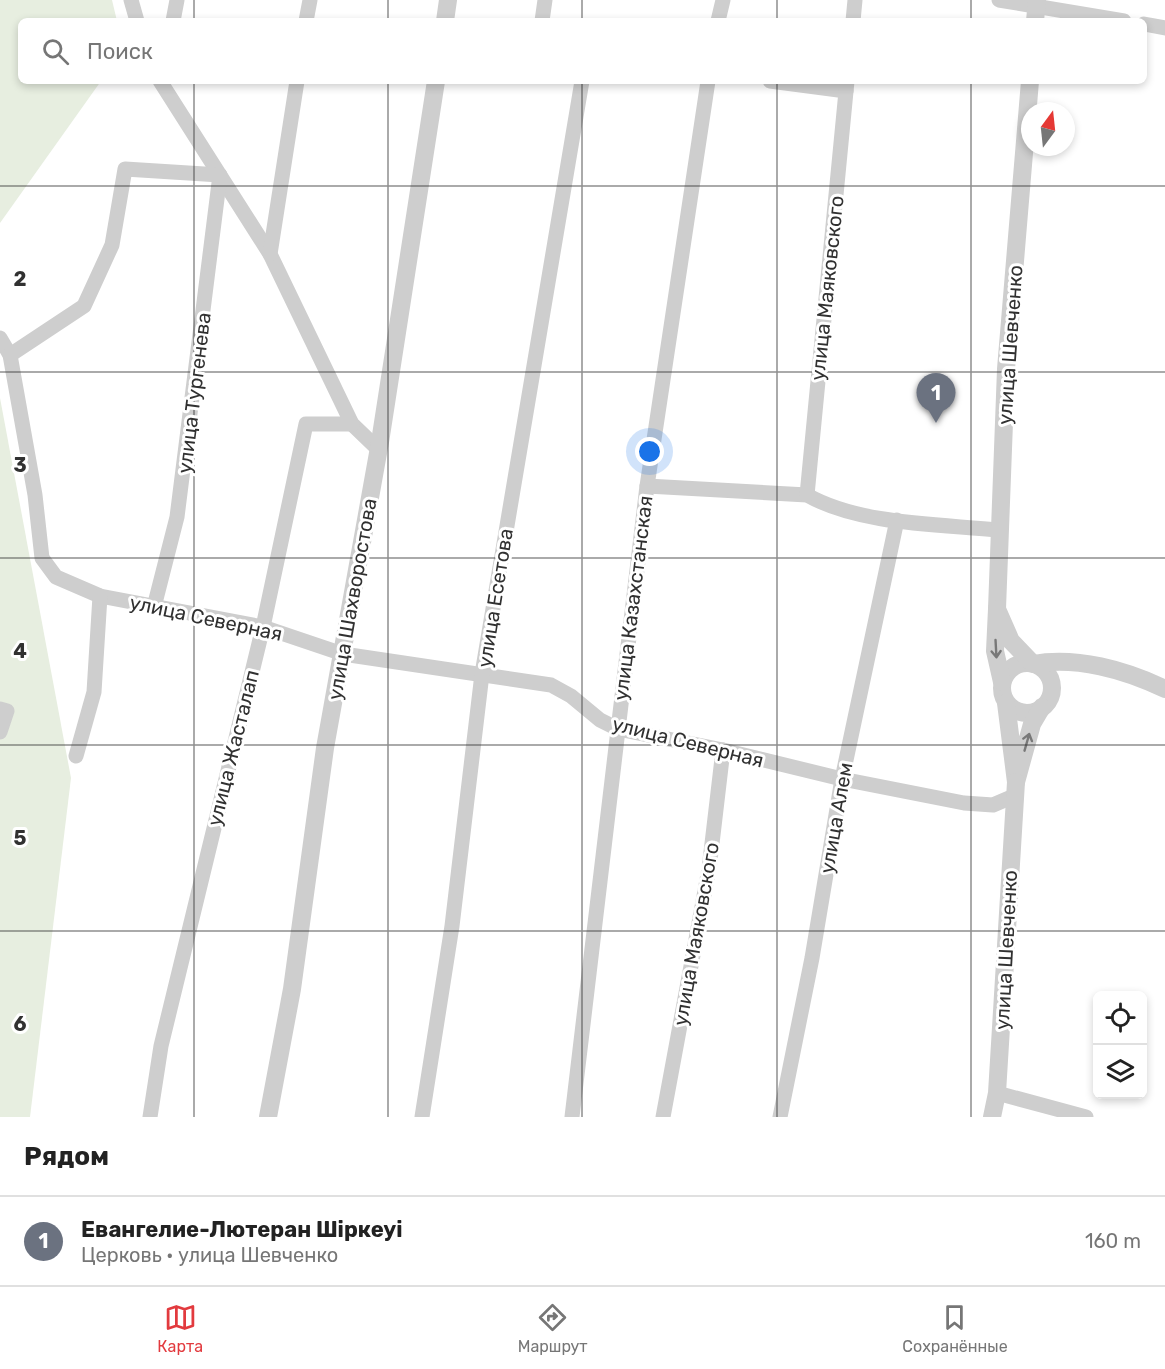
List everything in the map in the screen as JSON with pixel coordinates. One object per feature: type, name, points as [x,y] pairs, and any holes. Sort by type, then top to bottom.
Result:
[{"type":"street","points":[[132,0],[136,18]]},
{"type":"street","points":[[174,18],[177,0]]},
{"type":"street","points":[[306,18],[309,0]]},
{"type":"street","points":[[445,18],[448,0]]},
{"type":"street","points":[[542,18],[545,0]]},
{"type":"street","points":[[719,18],[723,0]]},
{"type":"street","points":[[853,18],[855,0]]},
{"type":"street","points":[[999,0],[1036,9],[1102,18]]},
{"type":"street","points":[[1147,25],[1165,28]]},
{"type":"street","points":[[163,84],[270,254],[352,424],[379,450]]},
{"type":"street","points":[[270,254],[297,84]]},
{"type":"street","name":"улица Шахворостова","points":[[268,1117],[292,989],[326,748],[379,450],[436,84]]},
{"type":"street","name":"улица Есетова","points":[[422,1117],[452,926],[483,674],[581,84]]},
{"type":"street","name":"улица Казахстанская","points":[[572,1117],[647,486],[708,84]]},
{"type":"street","points":[[816,84],[847,86]]},
{"type":"street","name":"улица Шевченко","points":[[1002,682],[994,651],[998,609],[1006,369],[1030,84]]},
{"type":"street","name":"улица Маяковского","points":[[807,495],[847,86]]},
{"type":"street","points":[[0,338],[10,355],[84,306],[112,245],[125,169],[220,175]]},
{"type":"street","name":"улица Тургенева","points":[[154,608],[177,517],[220,175]]},
{"type":"street","name":"улица Северная","points":[[10,355],[35,495],[42,558],[57,577],[100,596],[263,627],[344,654],[551,685],[571,696],[600,720],[618,729],[723,750],[842,780],[964,803],[993,805],[1015,789]]},
{"type":"street","name":"улица Жасталап","points":[[150,1117],[160,1046],[263,627],[306,424],[352,424]]},
{"type":"street","points":[[647,486],[807,495],[830,508],[897,520],[999,530]]},
{"type":"street","name":"улица Алем","points":[[780,1117],[812,958],[842,780],[897,520]]},
{"type":"street","points":[[76,756],[94,692],[100,596]]},
{"type":"street","points":[[998,609],[1011,641],[1049,677],[1047,699],[1035,711],[1019,712],[1006,703]]},
{"type":"street","points":[[1015,789],[1002,682],[1010,669],[1025,663],[1033,664],[1054,660],[1088,665],[1143,678],[1165,689]]},
{"type":"street","points":[[1015,789],[1032,724],[1066,674],[1088,665]]},
{"type":"street","points":[[0,709],[7,711],[0,732]]},
{"type":"street","name":"улица Маяковского","points":[[663,1117],[709,869],[723,750]]},
{"type":"street","name":"улица Шевченко","points":[[992,1117],[998,1093],[1015,789]]},
{"type":"street","points":[[998,1093],[1086,1117]]},
{"type":"shaded area","points":[[0,0],[112,0],[116,18],[18,18],[18,84],[99,84],[0,223]]},
{"type":"shaded area","points":[[0,398],[71,778],[30,1117],[0,1117]]},
{"type":"place","name":"Евангелие-Лютеран Шіркеуі","points":[[936,423]]}]
